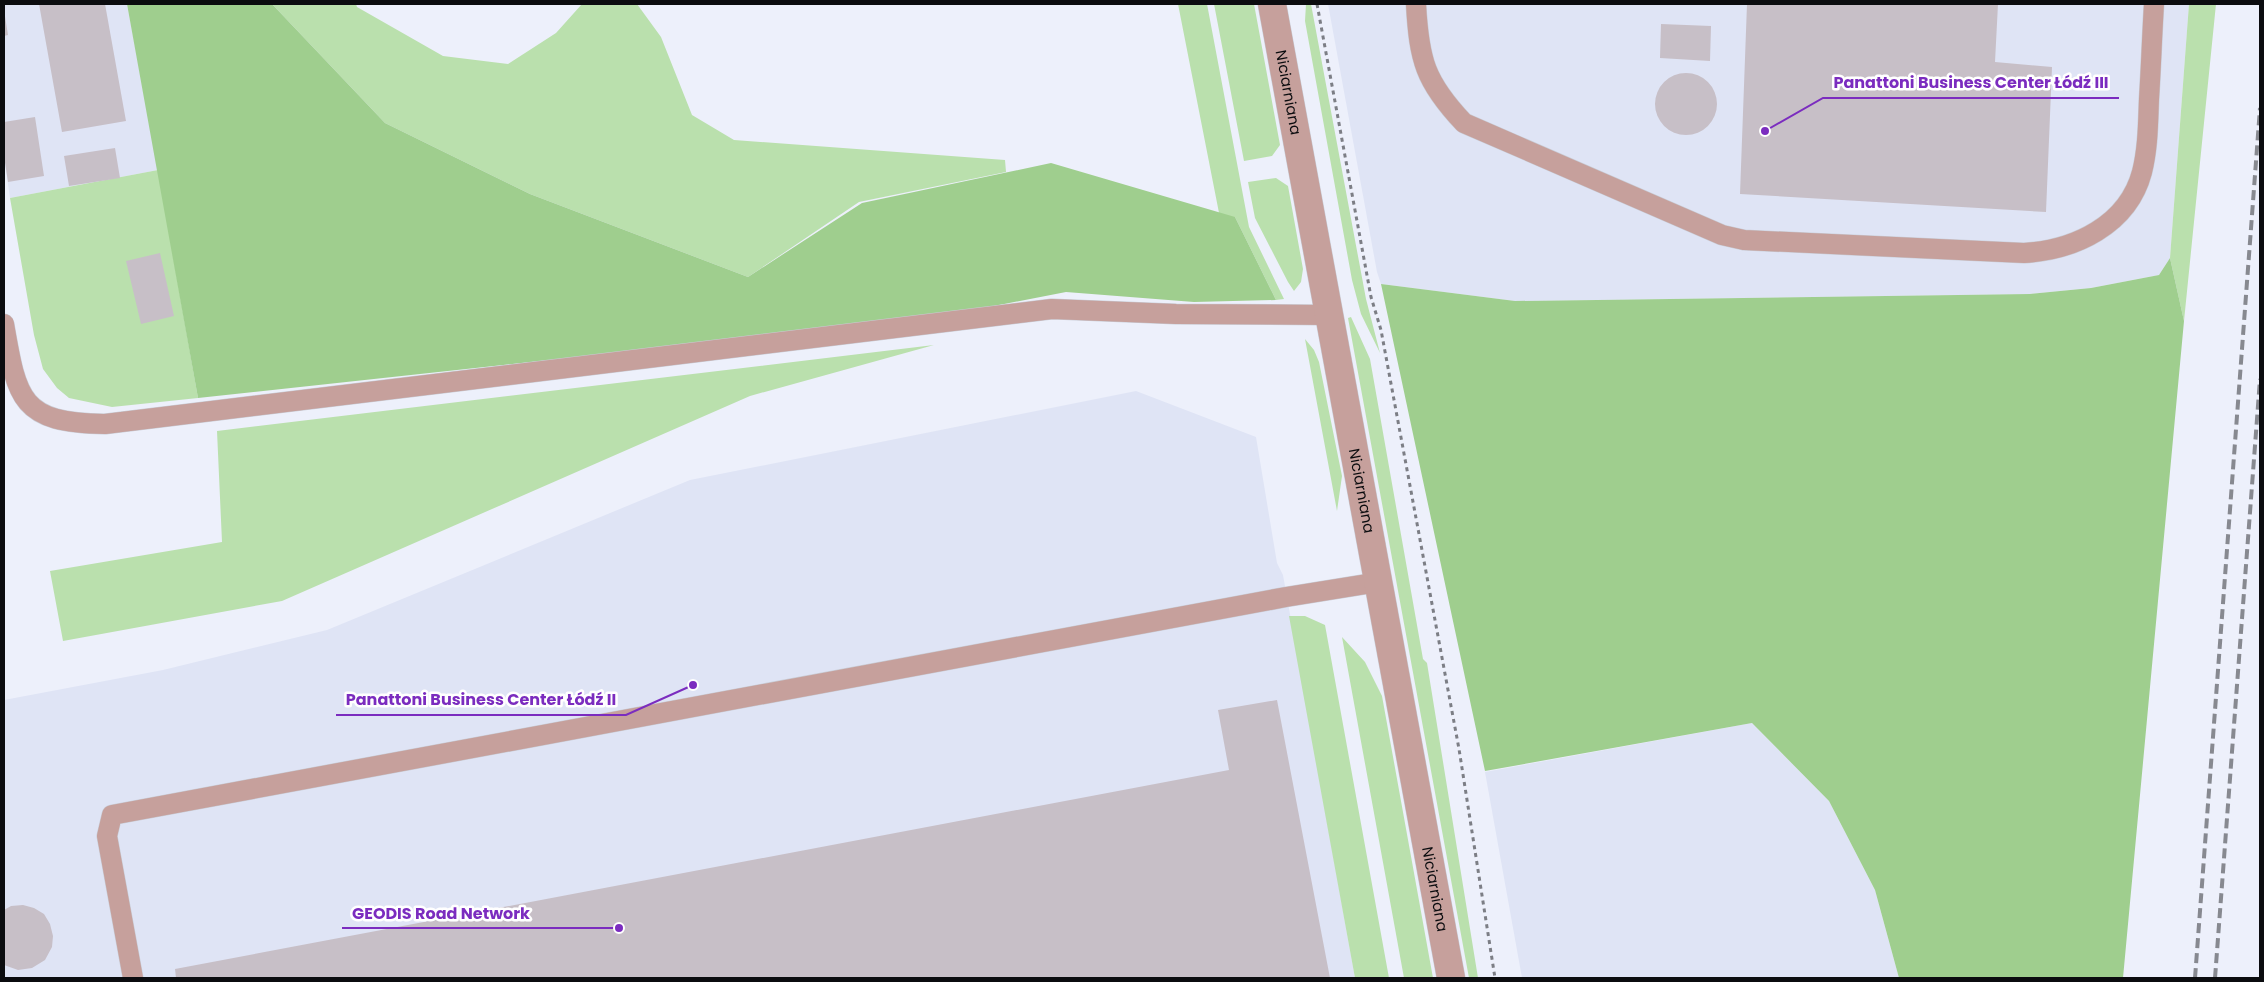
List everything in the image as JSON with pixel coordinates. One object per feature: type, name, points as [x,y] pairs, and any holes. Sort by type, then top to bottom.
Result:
[{"type":"street","name":"Niciarniana","points":[[1272,4],[1451,978]]},
{"type":"lane","points":[[1416,4],[1418,42],[1422,60],[1445,102],[1464,123],[1722,235],[1744,240],[2024,253],[2050,252],[2076,243],[2098,231],[2118,215],[2133,195],[2142,173],[2146,148],[2154,4]]},
{"type":"lane","points":[[4,324],[13,376],[22,397],[43,414],[72,424],[105,424],[1052,309],[1176,314],[1330,315]]},
{"type":"lane","points":[[133,978],[107,836],[112,815],[1276,599],[1379,582]]},
{"type":"path","points":[[1317,4],[1373,306],[1380,327],[1458,739],[1495,978]]},
{"type":"shaded area","points":[[4,4],[127,4],[158,170],[10,198],[4,156]]},
{"type":"shaded area","points":[[1328,4],[2189,4],[2170,258],[2159,275],[2091,288],[2030,294],[1515,301],[1381,284],[1377,272]]},
{"type":"shaded area","points":[[1136,391],[1256,437],[1277,563],[1283,575],[1355,978],[4,978],[4,700],[163,670],[327,630],[690,480]]},
{"type":"shaded area","points":[[1752,723],[1829,801],[1875,890],[1899,978],[1522,978],[1485,772]]},
{"type":"green space","points":[[127,4],[272,4],[385,123],[530,194],[748,277],[862,203],[1051,163],[1235,217],[1276,300],[1194,302],[1066,292],[994,306],[773,336],[198,398]]},
{"type":"green space","points":[[272,4],[356,4],[357,7],[443,56],[508,64],[556,33],[582,4],[637,4],[661,37],[692,115],[734,140],[1005,160],[1006,172],[859,202],[748,277],[530,194],[385,123]]},
{"type":"green space","points":[[1178,4],[1207,4],[1249,227],[1284,299],[1276,300],[1235,217],[1220,218]]},
{"type":"green space","points":[[1214,4],[1254,4],[1280,145],[1272,156],[1244,161]]},
{"type":"green space","points":[[1306,4],[1311,4],[1366,299],[1380,353],[1361,314],[1352,280],[1305,21]]},
{"type":"green space","points":[[2189,4],[2216,4],[2184,321],[2170,258]]},
{"type":"green space","points":[[158,170],[198,398],[112,407],[69,398],[57,388],[43,369],[34,335],[10,198]]},
{"type":"green space","points":[[1276,178],[1288,186],[1303,269],[1301,282],[1294,291],[1255,218],[1248,182]]},
{"type":"green space","points":[[2170,258],[2184,321],[2123,978],[1899,978],[1875,890],[1829,801],[1752,723],[1485,771],[1381,284],[1515,301],[2030,294],[2091,288],[2159,275]]},
{"type":"green space","points":[[1351,317],[1370,359],[1423,659],[1427,663],[1478,978],[1469,978],[1348,318]]},
{"type":"green space","points":[[1305,339],[1314,350],[1319,362],[1342,476],[1337,511]]},
{"type":"green space","points":[[934,345],[750,396],[282,601],[63,641],[50,571],[222,542],[217,431]]},
{"type":"green space","points":[[1289,616],[1305,616],[1325,625],[1389,978],[1355,978]]},
{"type":"green space","points":[[1342,637],[1365,662],[1382,696],[1433,978],[1404,978]]},
{"type":"building","points":[[39,4],[105,4],[126,121],[62,132]]},
{"type":"building","points":[[1747,4],[1998,4],[1995,62],[2052,67],[2046,212],[1740,194]]},
{"type":"building","points":[[4,10],[8,35],[4,36]]},
{"type":"building","points":[[1661,24],[1711,26],[1710,61],[1660,58]]},
{"type":"building","points":[[1680,73],[1692,73],[1708,82],[1715,92],[1717,104],[1715,116],[1708,126],[1692,135],[1680,135],[1669,130],[1660,121],[1655,110],[1655,98],[1660,87],[1669,78]]},
{"type":"building","points":[[35,117],[44,176],[8,182],[4,156],[4,122]]},
{"type":"building","points":[[115,148],[120,178],[69,186],[64,156]]},
{"type":"building","points":[[160,253],[174,316],[141,324],[126,261]]},
{"type":"building","points":[[1277,700],[1330,978],[176,978],[175,969],[1229,770],[1218,710]]},
{"type":"building","points":[[23,905],[34,908],[44,914],[50,924],[53,936],[52,947],[45,960],[32,968],[18,970],[4,965],[4,910],[11,906]]},
{"type":"railway","points":[[2195,978],[2260,108]]},
{"type":"railway","points":[[2215,978],[2260,379]]},
{"type":"place","name":"Panattoni Business Center Łódź III","points":[[1765,131]]},
{"type":"place","name":"Panattoni Business Center Łódź II","points":[[693,685]]},
{"type":"place","name":"GEODIS Road Network","points":[[619,928]]}]
